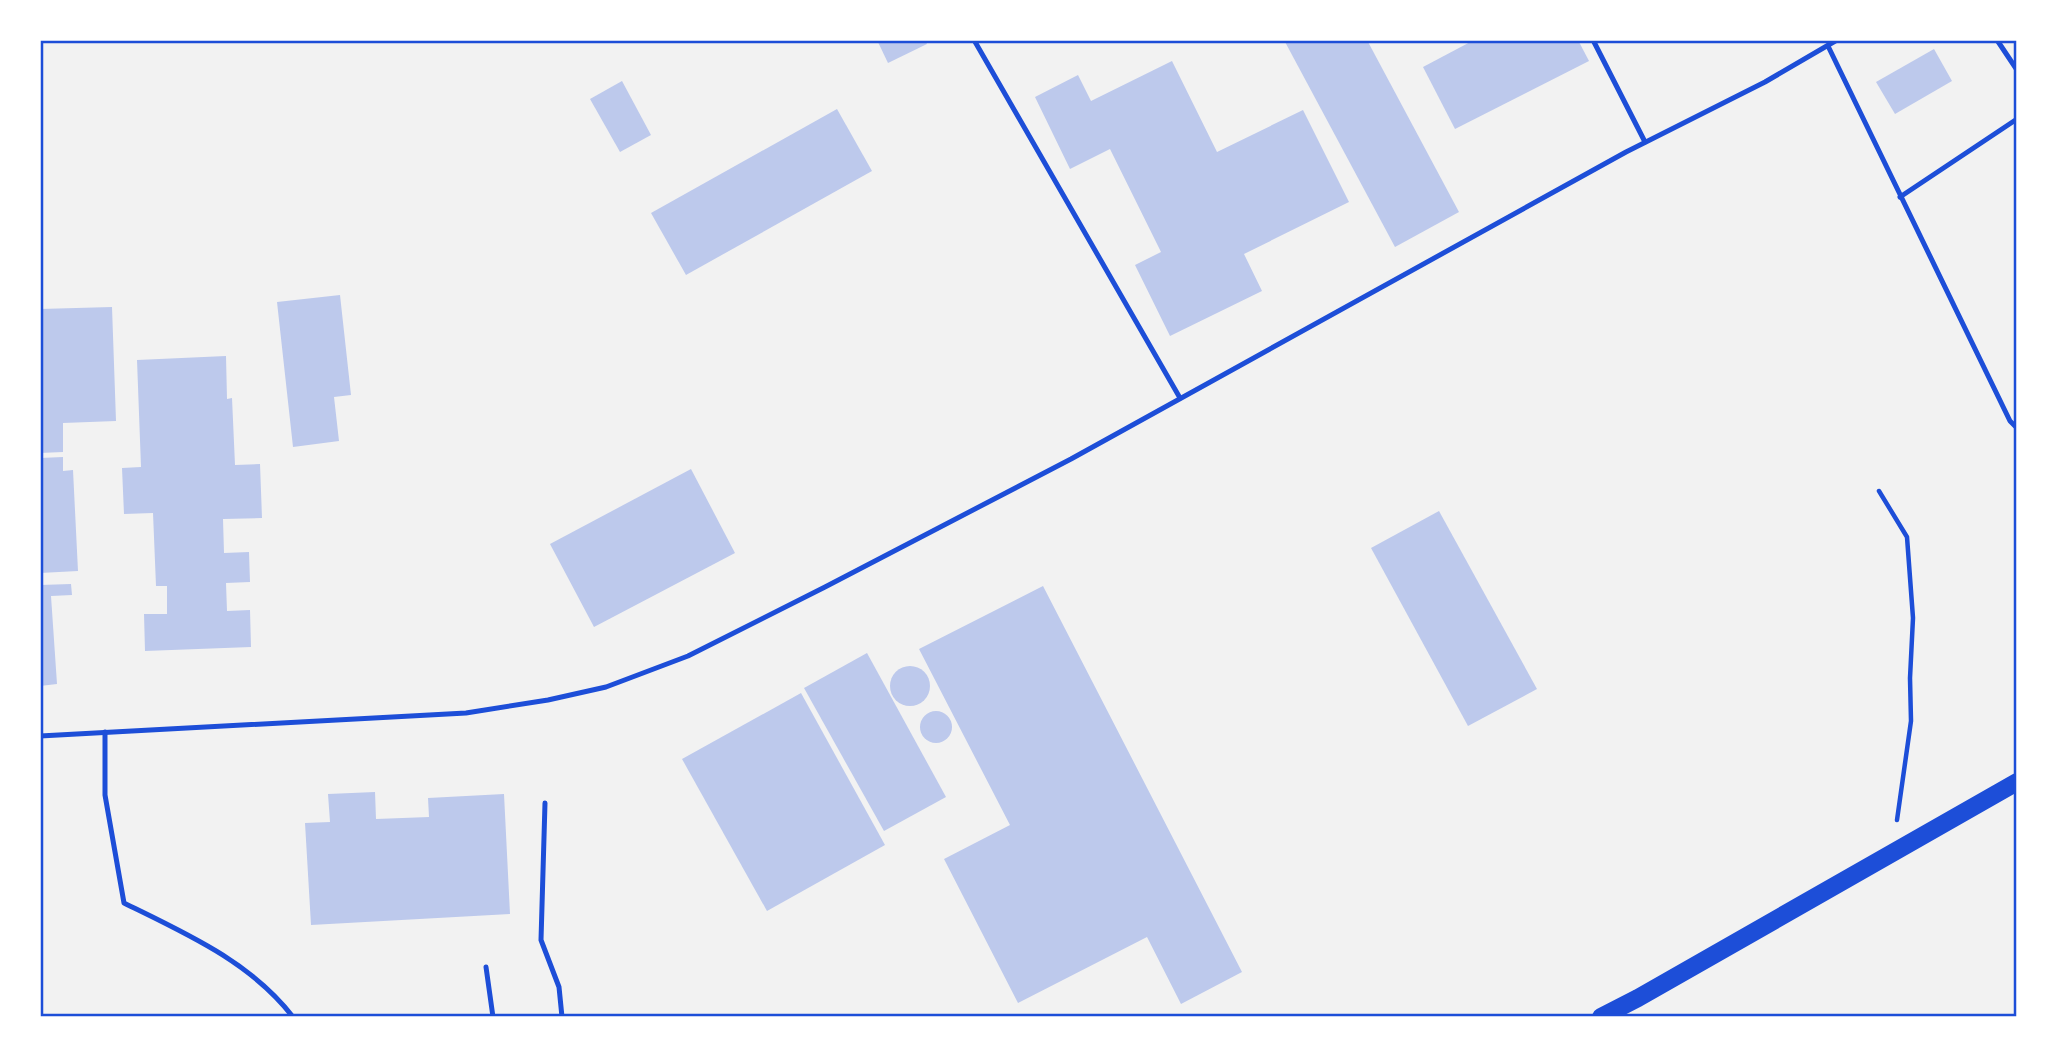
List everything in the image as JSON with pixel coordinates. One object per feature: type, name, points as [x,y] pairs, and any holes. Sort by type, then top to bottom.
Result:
[{"type":"main road","points":[[1601,1017],[2017,782]]},
{"type":"lane","points":[[974,40],[1180,398]]},
{"type":"lane","points":[[1593,40],[1645,142]]},
{"type":"lane","points":[[40,736],[466,713],[548,700],[606,687],[688,656],[1071,459],[1645,142],[1765,82],[1837,40]]},
{"type":"lane","points":[[1997,40],[2017,70]]},
{"type":"lane","points":[[1828,46],[2010,421],[2017,428]]},
{"type":"lane","points":[[1900,197],[2017,119]]},
{"type":"lane","points":[[105,732],[105,795],[124,903],[189,935],[246,969],[293,1017]]},
{"type":"lane","points":[[545,803],[541,940],[559,987],[562,1017]]},
{"type":"lane","points":[[486,967],[494,1017]]},
{"type":"path","points":[[1879,491],[1907,537],[1913,618],[1911,721],[1893,853]]},
{"type":"building","points":[[877,40],[925,40],[927,44],[888,63]]},
{"type":"building","points":[[1284,40],[1367,40],[1459,212],[1395,247]]},
{"type":"building","points":[[1474,40],[1578,40],[1589,61],[1455,129],[1423,67]]},
{"type":"building","points":[[1934,49],[1952,81],[1895,114],[1876,82]]},
{"type":"building","points":[[1172,61],[1217,152],[1303,110],[1349,202],[1244,254],[1262,291],[1170,336],[1135,265],[1161,252],[1110,149],[1070,169],[1035,97],[1078,75],[1091,101]]},
{"type":"building","points":[[622,81],[651,135],[620,152],[590,99]]},
{"type":"building","points":[[837,109],[872,171],[686,275],[651,213]]},
{"type":"building","points":[[340,295],[351,395],[334,397],[339,441],[293,447],[277,302]]},
{"type":"building","points":[[112,307],[116,421],[63,423],[63,452],[40,453],[40,309]]},
{"type":"building","points":[[226,356],[227,399],[232,398],[235,465],[260,464],[262,518],[223,519],[224,553],[249,552],[250,582],[226,583],[227,611],[250,610],[251,647],[145,651],[144,614],[167,614],[167,586],[156,586],[153,513],[124,514],[122,468],[141,467],[137,360]]},
{"type":"building","points":[[63,457],[63,471],[73,470],[78,571],[40,573],[40,458]]},
{"type":"building","points":[[691,469],[735,553],[594,627],[550,544]]},
{"type":"building","points":[[1439,511],[1537,689],[1468,726],[1371,548]]},
{"type":"building","points":[[71,584],[72,595],[51,596],[57,684],[40,686],[40,585]]},
{"type":"building","points":[[1043,586],[1242,972],[1181,1004],[1147,937],[1018,1003],[944,859],[1010,825],[919,649]]},
{"type":"building","points":[[867,653],[946,797],[884,831],[804,688]]},
{"type":"building","points":[[910,666],[918,667],[924,672],[929,678],[929,694],[924,700],[918,705],[910,706],[902,705],[896,700],[891,694],[890,686],[891,678],[896,672],[902,667]]},
{"type":"building","points":[[801,693],[885,845],[767,911],[682,759]]},
{"type":"building","points":[[936,711],[947,716],[952,727],[947,738],[936,743],[925,738],[920,727],[925,716]]},
{"type":"building","points":[[375,792],[376,819],[429,817],[428,798],[504,794],[510,914],[311,925],[305,823],[330,822],[328,794]]}]
